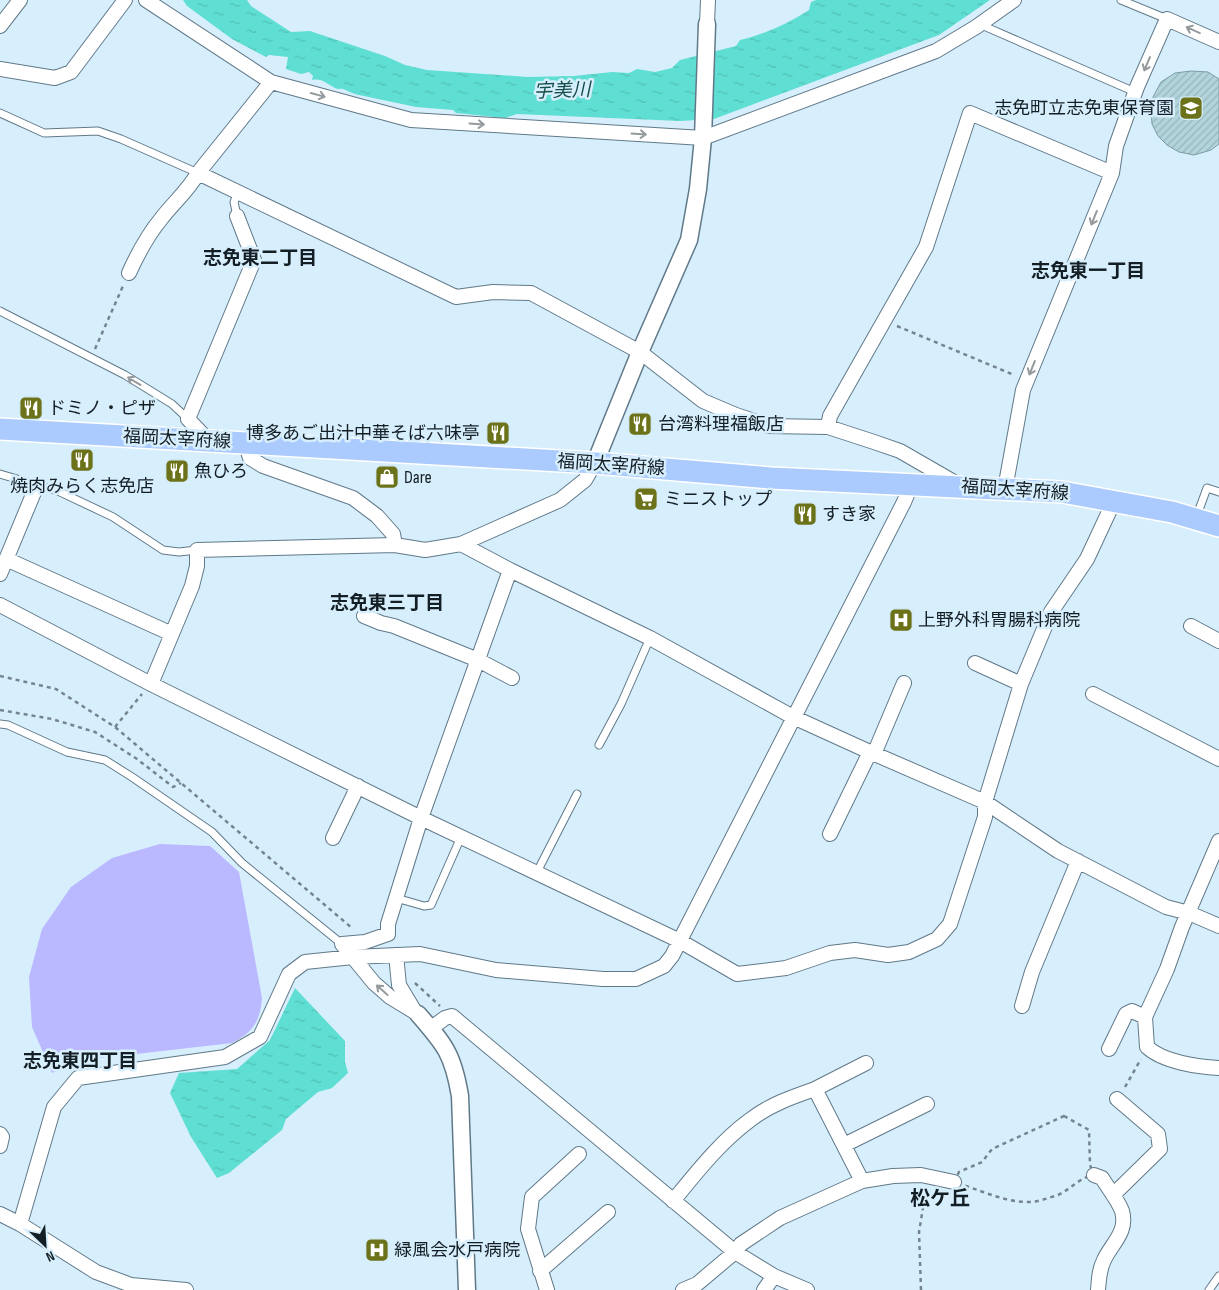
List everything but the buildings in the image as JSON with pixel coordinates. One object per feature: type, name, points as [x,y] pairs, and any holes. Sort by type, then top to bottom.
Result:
[{"type":"main road","name":"福岡太宰府線","points":[[0,429],[595,463],[771,478],[1062,492],[1196,518],[1219,526]]},
{"type":"street","points":[[0,26],[20,0]]},
{"type":"street","points":[[0,68],[55,78],[72,72],[125,0]]},
{"type":"street","points":[[146,0],[271,82],[411,120],[703,138],[936,51],[1014,0]]},
{"type":"street","points":[[151,684],[192,586],[197,566],[197,550],[395,545],[425,550],[460,544],[560,500],[585,480],[595,463],[640,352],[689,240],[698,189],[703,138],[708,0]]},
{"type":"street","points":[[1005,489],[1023,390],[1112,172],[1116,146],[1135,92],[1167,19],[1219,42]]},
{"type":"street","points":[[129,273],[142,243],[161,218],[191,185],[198,173],[271,82]]},
{"type":"street","points":[[828,428],[830,416],[926,248],[970,113],[1112,172]]},
{"type":"street","points":[[198,173],[456,297],[493,292],[531,292],[640,352],[703,401],[736,415],[769,426],[828,428],[900,451],[961,486]]},
{"type":"street","points":[[208,440],[188,420],[254,260],[237,216]]},
{"type":"street","points":[[246,442],[250,458],[263,466],[353,498],[377,516],[392,534],[395,545]]},
{"type":"street","points":[[20,1224],[54,1107],[78,1078],[225,1057],[260,1037],[289,974],[304,962],[353,957],[420,954],[496,970],[603,979],[636,979],[664,966],[680,941],[904,502],[911,484]]},
{"type":"street","points":[[0,574],[37,485]]},
{"type":"street","points":[[0,605],[151,684],[421,818],[680,941],[737,974],[786,968],[830,953],[855,950],[888,955],[909,952],[937,938],[950,924],[985,817],[985,802],[1020,684],[1051,612],[1087,559],[1114,501]]},
{"type":"street","points":[[460,544],[650,638],[793,717],[985,802],[1058,851],[1166,907],[1189,913],[1219,926]]},
{"type":"street","points":[[6,559],[172,634]]},
{"type":"street","points":[[342,944],[365,942],[388,934],[388,924],[421,818],[510,570]]},
{"type":"street","points":[[364,616],[478,660],[512,678]]},
{"type":"street","points":[[1191,626],[1219,641]]},
{"type":"street","points":[[975,663],[1020,684]]},
{"type":"street","points":[[830,834],[872,753],[904,683]]},
{"type":"street","points":[[1092,694],[1219,759]]},
{"type":"street","points":[[333,838],[358,786]]},
{"type":"street","points":[[1219,841],[1167,969],[1145,1017],[1148,1047],[1153,1052],[1196,1066],[1219,1068]]},
{"type":"street","points":[[1022,1006],[1032,972],[1078,861]]},
{"type":"street","points":[[342,944],[374,983],[385,993],[418,1014]]},
{"type":"street","points":[[396,955],[399,984],[418,1014],[443,1043],[451,1056],[457,1077],[460,1096],[467,1290]]},
{"type":"street","points":[[1109,1049],[1126,1014],[1132,1011],[1145,1017]]},
{"type":"street","points":[[430,1029],[445,1018],[452,1016],[735,1252],[774,1276],[808,1290]]},
{"type":"street","points":[[673,1201],[706,1160],[750,1120],[782,1101],[815,1088],[866,1063]]},
{"type":"street","points":[[815,1088],[862,1181]]},
{"type":"street","points":[[1113,1195],[1160,1149],[1158,1134],[1117,1099]]},
{"type":"street","points":[[844,1145],[927,1104]]},
{"type":"street","points":[[0,1134],[2,1136],[0,1146]]},
{"type":"street","points":[[548,1290],[540,1271],[528,1229],[532,1197],[579,1154]]},
{"type":"street","points":[[683,1290],[697,1284],[735,1252],[741,1244],[780,1218],[862,1181],[921,1174],[954,1182]]},
{"type":"street","points":[[1094,1176],[1102,1178],[1121,1209],[1124,1221],[1122,1232],[1099,1270],[1098,1290]]},
{"type":"street","points":[[540,1271],[608,1212]]},
{"type":"street","points":[[0,1214],[20,1224],[96,1272],[131,1286],[186,1290]]},
{"type":"street","points":[[764,1290],[774,1276]]},
{"type":"lane","points":[[1121,0],[1167,19]]},
{"type":"lane","points":[[982,22],[986,27],[1135,92]]},
{"type":"lane","points":[[0,113],[44,133],[98,131],[121,139],[198,173]]},
{"type":"lane","points":[[237,216],[234,202],[238,193]]},
{"type":"lane","points":[[0,311],[124,375],[172,404],[188,420]]},
{"type":"lane","points":[[0,474],[58,491],[113,517],[163,550],[179,552],[197,550]]},
{"type":"lane","points":[[1196,518],[1207,488],[1219,492]]},
{"type":"lane","points":[[599,745],[621,704],[650,638]]},
{"type":"lane","points":[[0,724],[8,725],[67,752],[105,760],[132,777],[212,832],[242,863],[342,944]]},
{"type":"lane","points":[[537,872],[577,794]]},
{"type":"lane","points":[[396,898],[424,906],[431,905],[461,836]]},
{"type":"lane","points":[[1209,1290],[1219,1276]]},
{"type":"path","points":[[91,358],[129,273]]},
{"type":"path","points":[[885,322],[1027,380]]},
{"type":"path","points":[[0,676],[56,689],[115,727],[335,913],[365,942]]},
{"type":"path","points":[[115,727],[151,684]]},
{"type":"path","points":[[0,710],[52,719],[95,732],[137,759],[173,787],[181,783]]},
{"type":"path","points":[[397,970],[403,972],[452,1016]]},
{"type":"path","points":[[1117,1099],[1148,1047]]},
{"type":"path","points":[[1064,1116],[1089,1130],[1090,1165],[1094,1176],[1086,1177],[1064,1192],[1045,1200],[1028,1202],[1005,1199],[954,1182],[959,1172],[982,1162],[992,1149],[1064,1116]]},
{"type":"path","points":[[921,1290],[919,1232],[928,1176]]},
{"type":"shaded area","points":[[160,844],[210,846],[239,872],[262,998],[257,1020],[245,1035],[232,1043],[84,1060],[52,1073],[32,1027],[29,977],[42,929],[71,887],[112,858]]},
{"type":"water","name":"宇美川","points":[[183,0],[247,0],[251,6],[291,32],[310,31],[385,56],[405,65],[427,70],[528,77],[574,76],[612,72],[629,73],[637,69],[655,72],[672,68],[680,60],[736,46],[740,40],[767,32],[784,24],[809,10],[811,2],[816,0],[990,0],[939,35],[714,119],[680,121],[517,114],[505,118],[456,113],[453,110],[416,107],[357,95],[335,88],[322,81],[312,80],[313,76],[309,72],[301,74],[286,69],[288,57],[269,55],[266,57],[232,39],[187,6]]},
{"type":"water","points":[[295,988],[345,1041],[345,1062],[348,1073],[332,1088],[318,1092],[286,1119],[282,1130],[229,1173],[217,1178],[191,1137],[170,1093],[179,1073],[237,1069],[270,1040]]},
{"type":"place","name":"志免町立志免東保育園","points":[[1191,108]]},
{"type":"place","name":"ドミノ・ピザ","points":[[31,408]]},
{"type":"place","name":"台湾料理福飯店","points":[[640,424]]},
{"type":"place","name":"博多あご出汁中華そば六味亭","points":[[498,433]]},
{"type":"place","name":"焼肉みらく志免店","points":[[82,460]]},
{"type":"place","name":"魚ひろ","points":[[177,471]]},
{"type":"place","name":"Dare","points":[[387,477]]},
{"type":"place","name":"ミニストップ","points":[[646,499]]},
{"type":"place","name":"すき家","points":[[805,514]]},
{"type":"place","name":"上野外科胃腸科病院","points":[[901,620]]},
{"type":"place","name":"緑風会水戸病院","points":[[377,1250]]},
{"type":"district","name":"志免東二丁目","points":[[260,258]]},
{"type":"district","name":"志免東一丁目","points":[[1088,271]]},
{"type":"district","name":"志免東三丁目","points":[[387,603]]},
{"type":"district","name":"志免東四丁目","points":[[80,1061]]},
{"type":"district","name":"松ケ丘","points":[[940,1199]]}]
